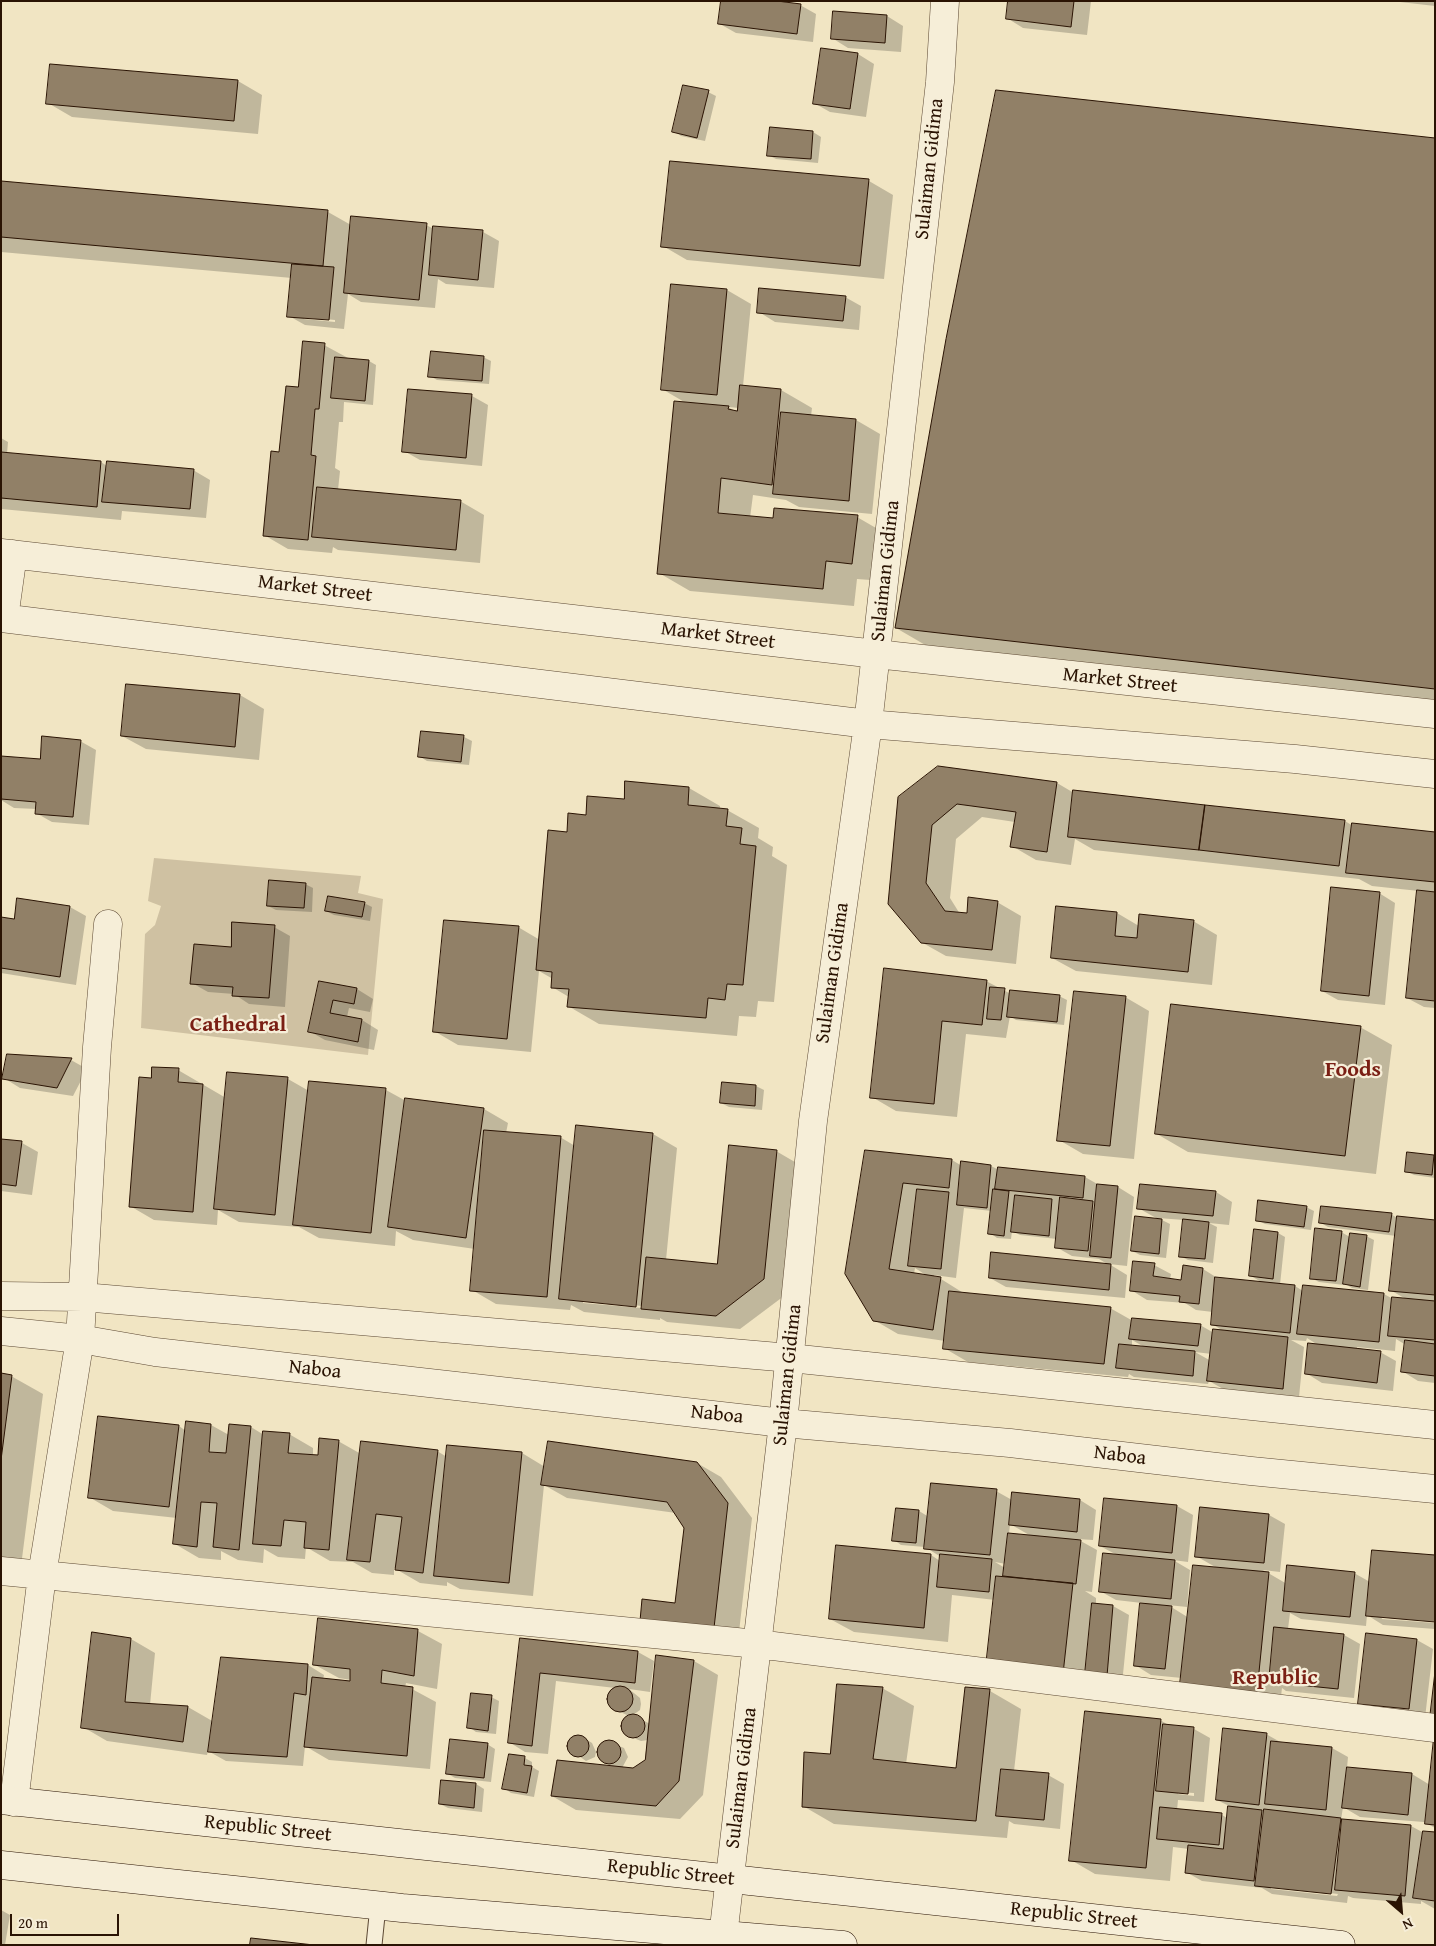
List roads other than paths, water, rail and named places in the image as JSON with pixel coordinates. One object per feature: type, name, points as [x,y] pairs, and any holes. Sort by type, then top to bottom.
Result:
[{"type":"street","name":"Sulaiman Gidima","points":[[723,1939],[783,1423],[813,1120],[868,724],[940,82],[945,1]]},
{"type":"street","name":"Market Street","points":[[7,553],[876,654],[1435,714]]},
{"type":"street","points":[[7,553],[3,618],[868,724],[1285,758],[1435,774]]},
{"type":"street","points":[[8,1801],[80,1338],[97,1047],[108,924]]},
{"type":"street","points":[[1,1296],[83,1297],[790,1358],[1435,1425]]},
{"type":"street","name":"Naboa","points":[[1,1331],[80,1338],[155,1352],[783,1423],[1010,1443],[1251,1472],[1435,1489]]},
{"type":"street","points":[[1,1571],[757,1644],[1435,1728]]},
{"type":"street","name":"Republic Street","points":[[8,1801],[1341,1945]]},
{"type":"street","points":[[1,1865],[378,1906],[723,1939],[843,1945]]},
{"type":"lane","points":[[374,1945],[378,1906]]},
{"type":"district","name":"Cathedral","points":[[238,1025]]},
{"type":"district","name":"Foods","points":[[1353,1070]]},
{"type":"district","name":"Republic","points":[[1275,1678]]}]
